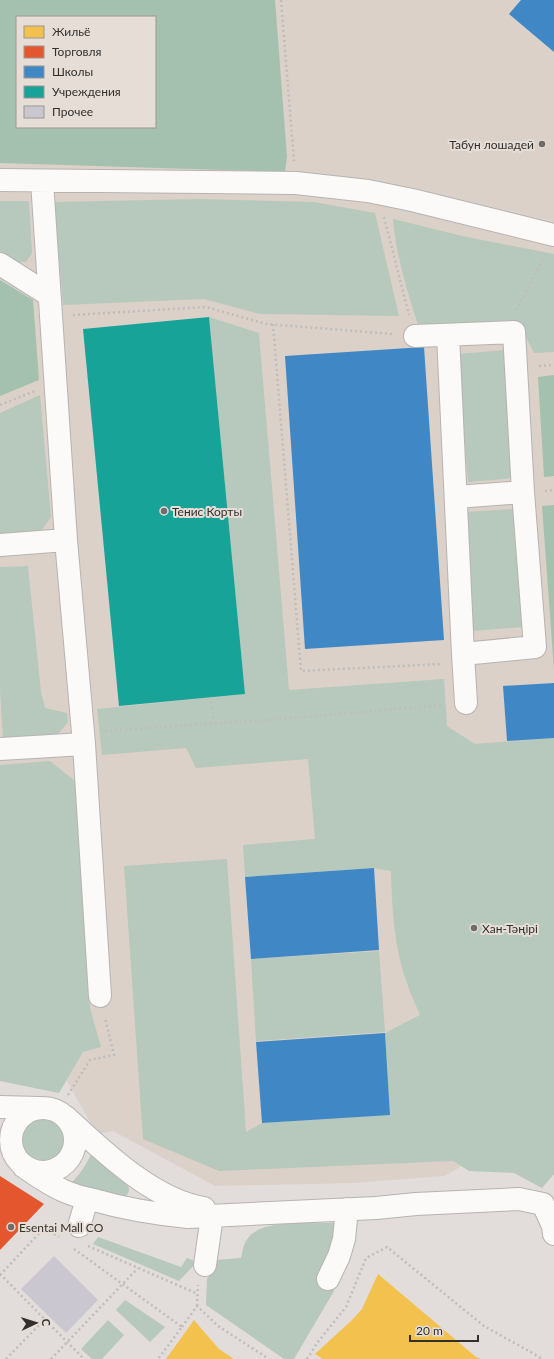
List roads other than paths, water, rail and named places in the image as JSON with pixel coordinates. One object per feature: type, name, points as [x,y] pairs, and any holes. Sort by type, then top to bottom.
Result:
[{"type":"street","points":[[0,180],[296,183],[383,194],[554,235]]},
{"type":"street","points":[[42,181],[66,540],[83,738],[100,996]]},
{"type":"street","points":[[0,264],[49,294]]},
{"type":"street","points":[[415,336],[514,332],[523,492],[535,647],[463,658]]},
{"type":"street","points":[[448,335],[466,703]]},
{"type":"street","points":[[456,497],[523,492]]},
{"type":"street","points":[[0,545],[66,540]]},
{"type":"street","points":[[0,749],[83,738]]},
{"type":"street","points":[[0,1107],[42,1108],[59,1112],[65,1109]]},
{"type":"street","points":[[42,1108],[34,1109],[24,1114],[16,1122],[10,1143],[13,1154],[21,1164],[32,1171],[40,1173],[52,1172],[62,1167],[70,1159],[74,1148],[75,1137],[65,1109]]},
{"type":"street","points":[[65,1109],[105,1153],[158,1191],[183,1204],[241,1215]]},
{"type":"street","points":[[0,1146],[21,1164],[47,1182],[65,1191],[117,1207],[188,1217],[548,1197],[554,1234]]},
{"type":"street","points":[[79,1226],[88,1199]]},
{"type":"street","points":[[328,1279],[339,1256],[344,1239],[347,1209]]},
{"type":"street","points":[[201,1273],[212,1216]]},
{"type":"place","name":"Табун лошадей","points":[[542,144]]},
{"type":"place","name":"Тенис Корты","points":[[164,511]]},
{"type":"place","name":"Хан-Тәңірі","points":[[474,928]]},
{"type":"place","name":"Esentai Mall СО","points":[[11,1227]]}]
